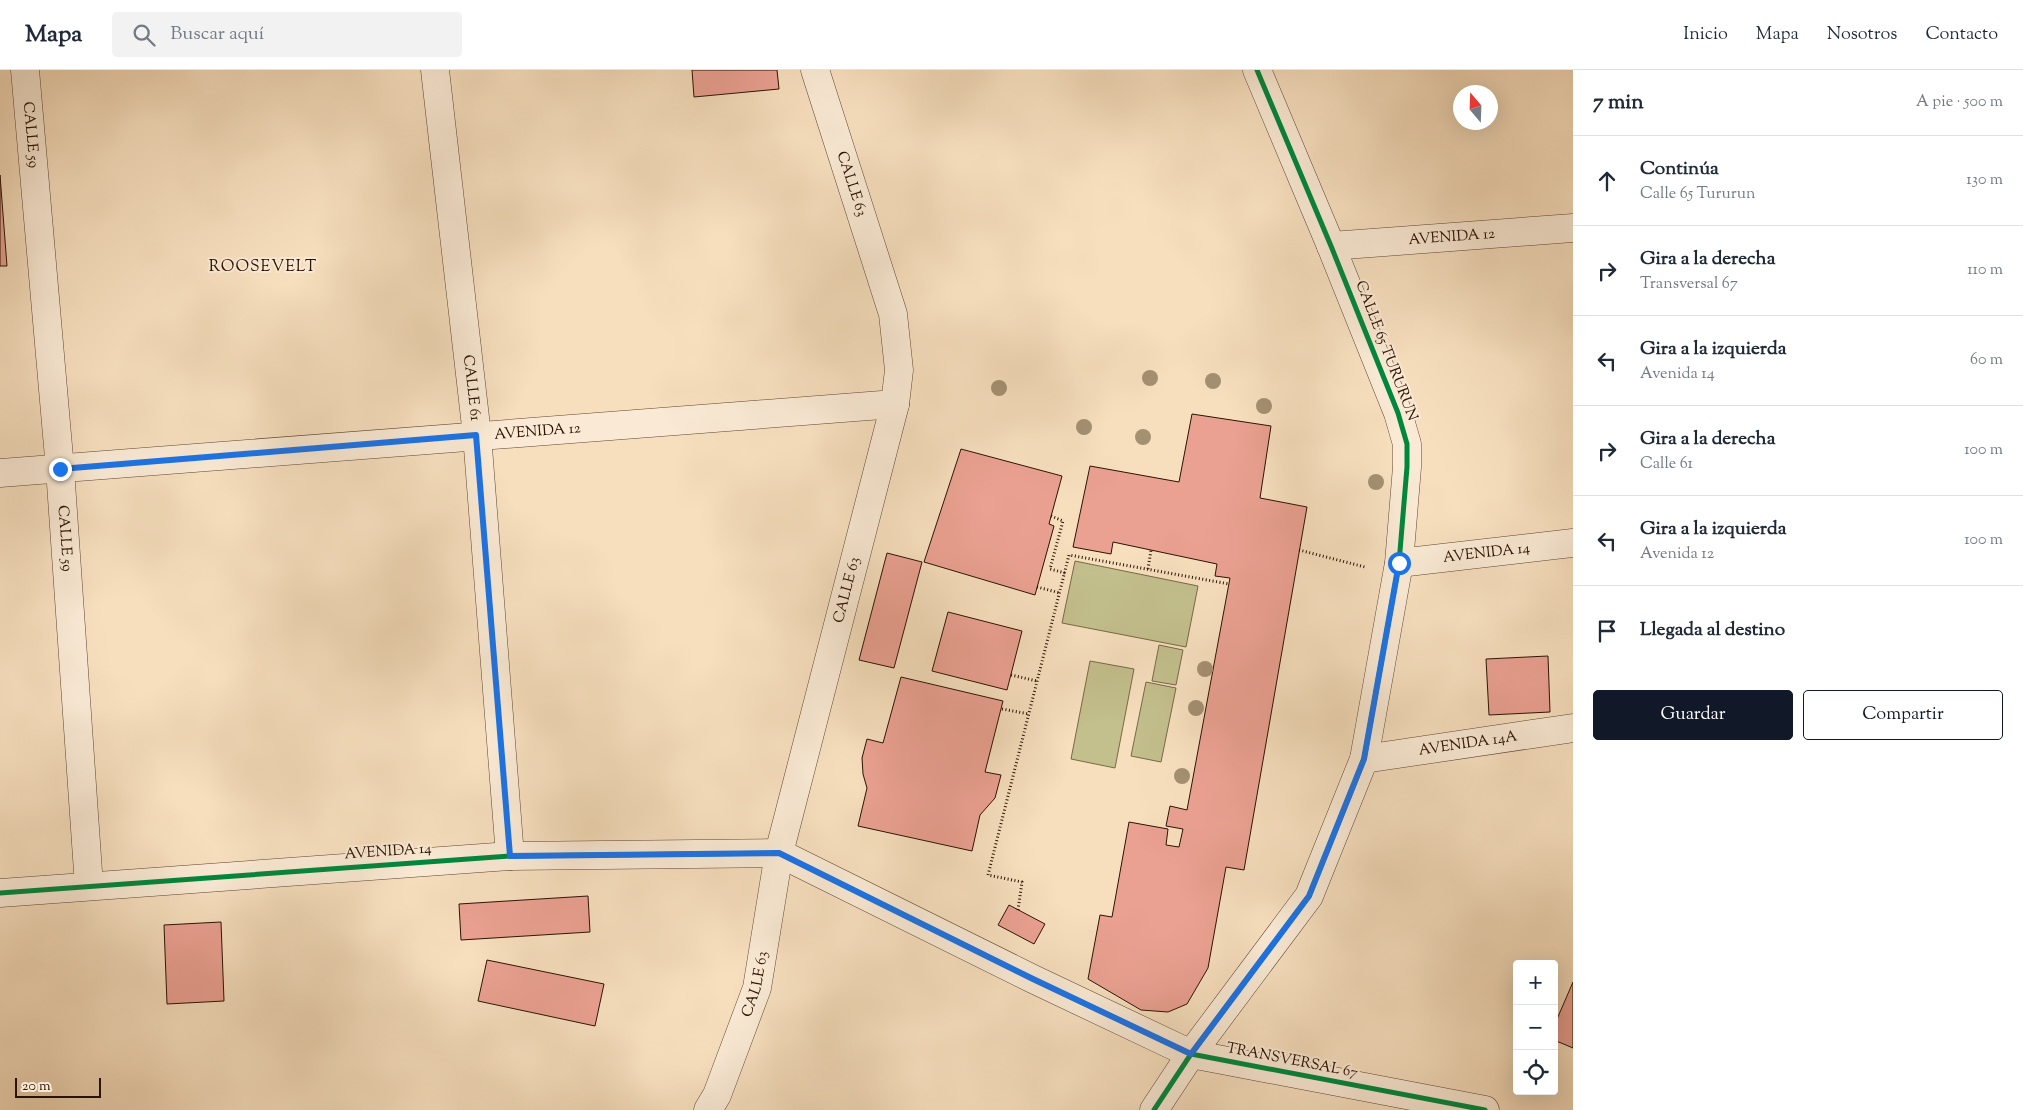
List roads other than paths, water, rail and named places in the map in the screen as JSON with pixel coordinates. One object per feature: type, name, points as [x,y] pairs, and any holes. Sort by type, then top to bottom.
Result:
[{"type":"street","name":"CALLE 59","points":[[25,70],[60,469],[89,886]]},
{"type":"street","name":"CALLE 61","points":[[435,70],[476,435],[510,856]]},
{"type":"street","name":"CALLE 63","points":[[708,1110],[717,1095],[756,988],[779,853],[895,404],[899,370],[892,314],[814,70]]},
{"type":"street","name":"CALLE 65 TURURUN","points":[[1154,1110],[1191,1054],[1309,896],[1364,759],[1399,563],[1407,467],[1406,444],[1398,413],[1332,246],[1257,70]]},
{"type":"street","name":"AVENIDA 12","points":[[1332,246],[1573,228]]},
{"type":"street","name":"AVENIDA 12","points":[[0,473],[895,404]]},
{"type":"street","name":"AVENIDA 14","points":[[1399,563],[1573,543]]},
{"type":"street","name":"AVENIDA 14A","points":[[1364,759],[1573,728]]},
{"type":"street","name":"AVENIDA 14","points":[[0,893],[510,856],[779,853]]},
{"type":"street","name":"TRANSVERSAL 67","points":[[779,853],[1033,979],[1191,1054],[1485,1110]]},
{"type":"district","name":"ROOSEVELT","points":[[263,267]]}]
